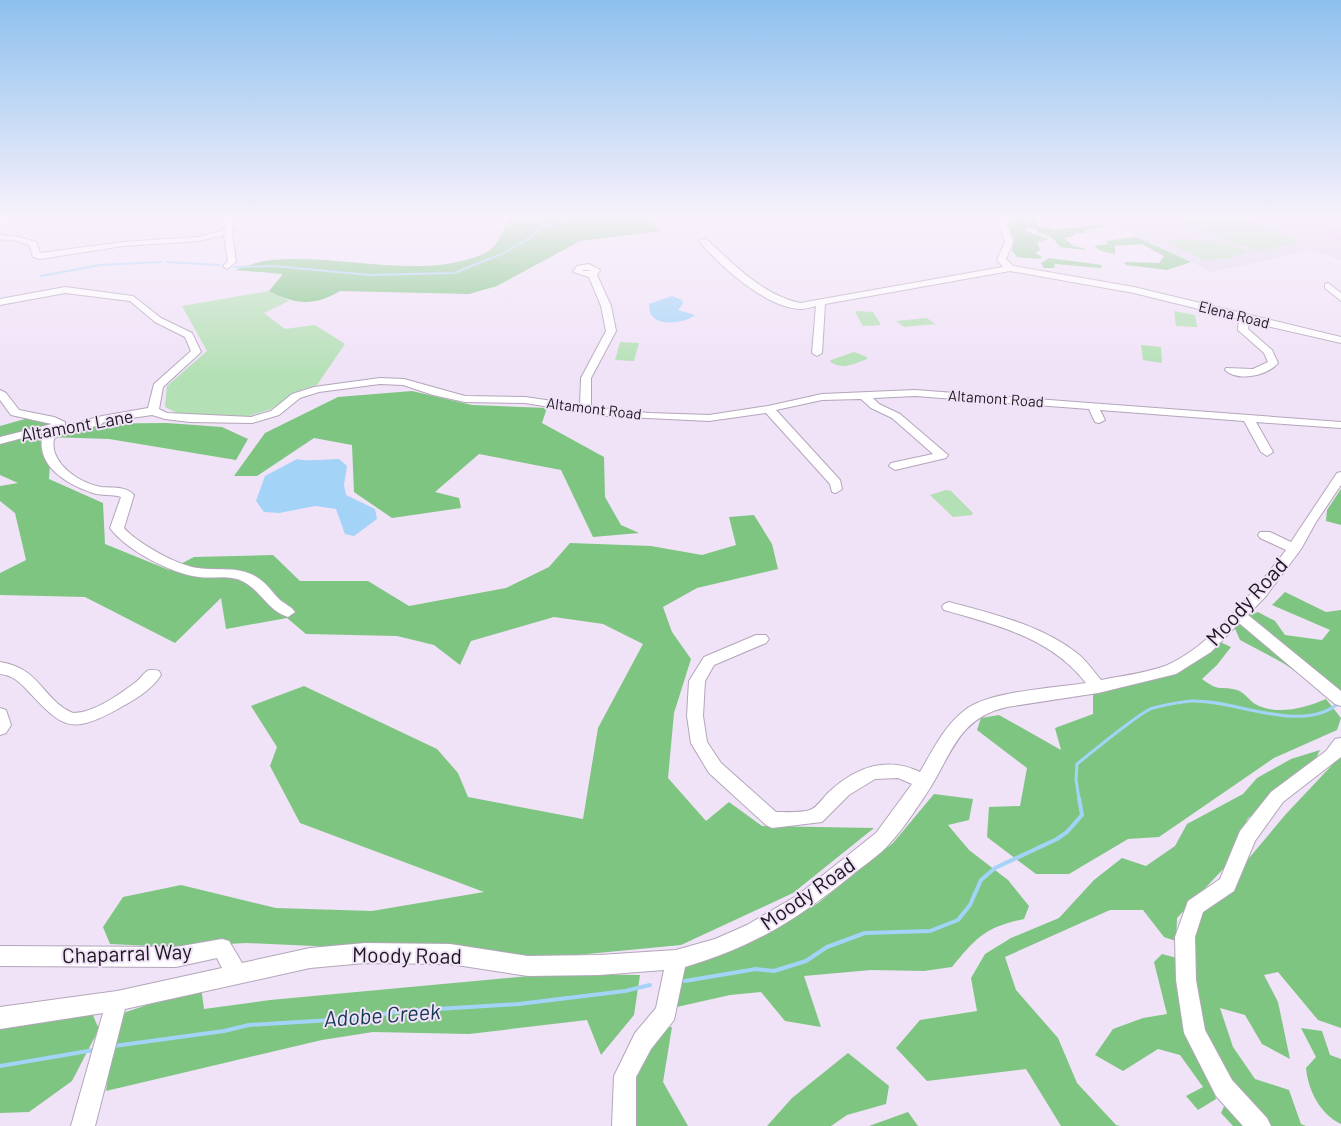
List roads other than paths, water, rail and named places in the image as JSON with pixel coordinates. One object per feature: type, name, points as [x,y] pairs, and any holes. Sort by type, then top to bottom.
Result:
[{"type":"street","points":[[736,269],[762,291],[780,302],[800,306],[1007,269]]},
{"type":"street","name":"Elena Road","points":[[1012,269],[1134,290],[1341,340]]},
{"type":"street","points":[[584,410],[586,378],[601,347],[612,331],[606,306],[592,274]]},
{"type":"street","points":[[1328,286],[1341,298]]},
{"type":"street","points":[[0,302],[65,290],[133,299],[158,320],[189,335],[196,352],[158,386],[153,411]]},
{"type":"street","points":[[817,353],[821,302]]},
{"type":"street","points":[[1230,370],[1253,373],[1263,371],[1273,363],[1268,352],[1243,330],[1244,318]]},
{"type":"street","name":"Altamont Road","points":[[153,411],[165,416],[190,419],[252,420],[275,412],[296,396],[318,389],[380,381],[404,382],[437,393],[466,399],[525,400],[584,410],[649,416],[709,418],[769,409],[801,400],[863,394],[915,393],[1341,425]]},
{"type":"street","points":[[0,393],[7,399],[11,410],[18,414],[54,419],[61,424]]},
{"type":"street","points":[[863,394],[875,406],[896,416],[942,455],[895,466]]},
{"type":"street","points":[[1094,406],[1099,420]]},
{"type":"street","points":[[769,409],[836,483],[836,490]]},
{"type":"street","name":"Altamont Lane","points":[[0,441],[61,424],[153,411]]},
{"type":"street","points":[[1247,417],[1267,452]]},
{"type":"street","points":[[102,419],[96,423],[58,431],[48,437],[46,448],[57,469],[79,483],[98,490],[121,492],[128,495],[117,528],[121,534],[130,538],[141,547],[164,560],[194,572],[230,571],[252,580],[280,609],[288,612]]},
{"type":"street","name":"Moody Road","points":[[0,1018],[117,1001],[310,958],[365,953],[450,954],[528,966],[599,965],[676,960],[717,948],[754,932],[805,902],[883,839],[924,782],[945,743],[957,727],[972,713],[989,705],[1007,701],[1098,687],[1170,670],[1206,648],[1261,593],[1294,549],[1309,522],[1341,476]]},
{"type":"street","points":[[1264,535],[1294,549]]},
{"type":"street","points":[[949,607],[1001,622],[1042,637],[1074,659],[1098,687]]},
{"type":"street","points":[[1239,615],[1341,700]]},
{"type":"street","points":[[761,639],[709,661],[697,681],[695,716],[699,743],[715,768],[772,820],[816,817],[844,787],[859,777],[899,771],[924,782]]},
{"type":"street","points":[[0,668],[10,667],[22,675],[34,689],[70,719],[78,719],[98,712],[143,686],[153,675]]},
{"type":"street","points":[[0,714],[3,725],[0,729]]},
{"type":"street","points":[[1259,1126],[1224,1088],[1195,1034],[1186,980],[1185,937],[1196,907],[1226,884],[1247,837],[1277,797],[1332,756],[1341,744]]},
{"type":"street","name":"Chaparral Way","points":[[0,956],[176,956],[222,948],[238,975]]},
{"type":"street","points":[[624,1126],[625,1076],[644,1041],[666,1013],[676,960]]},
{"type":"street","points":[[84,1126],[117,1001]]},
{"type":"water","points":[[672,296],[682,300],[683,304],[678,310],[695,315],[687,320],[675,322],[663,322],[654,318],[650,313],[649,304]]},
{"type":"water","points":[[297,459],[339,459],[347,466],[344,485],[346,495],[375,509],[377,519],[354,536],[345,534],[336,509],[315,506],[279,513],[264,512],[256,501],[265,476]]},
{"type":"waterway","points":[[41,276],[81,269]]},
{"type":"waterway","points":[[301,269],[369,275],[454,273],[465,269]]},
{"type":"waterway","name":"Adobe Creek","points":[[1079,799],[1076,780],[1077,764],[1127,724],[1153,708],[1191,701],[1208,702],[1287,716],[1306,716],[1323,712],[1339,703]]},
{"type":"waterway","name":"Adobe Creek","points":[[685,981],[756,969],[774,971],[806,961],[827,947],[865,933],[930,931],[958,920],[970,905],[981,880],[995,868],[1057,839],[1067,832],[1082,815],[1079,798]]},
{"type":"waterway","name":"Adobe Creek","points":[[114,1046],[224,1031],[249,1025],[348,1019],[405,1011],[519,1004],[625,991],[650,985]]},
{"type":"waterway","name":"Adobe Creek","points":[[0,1066],[94,1050]]}]
